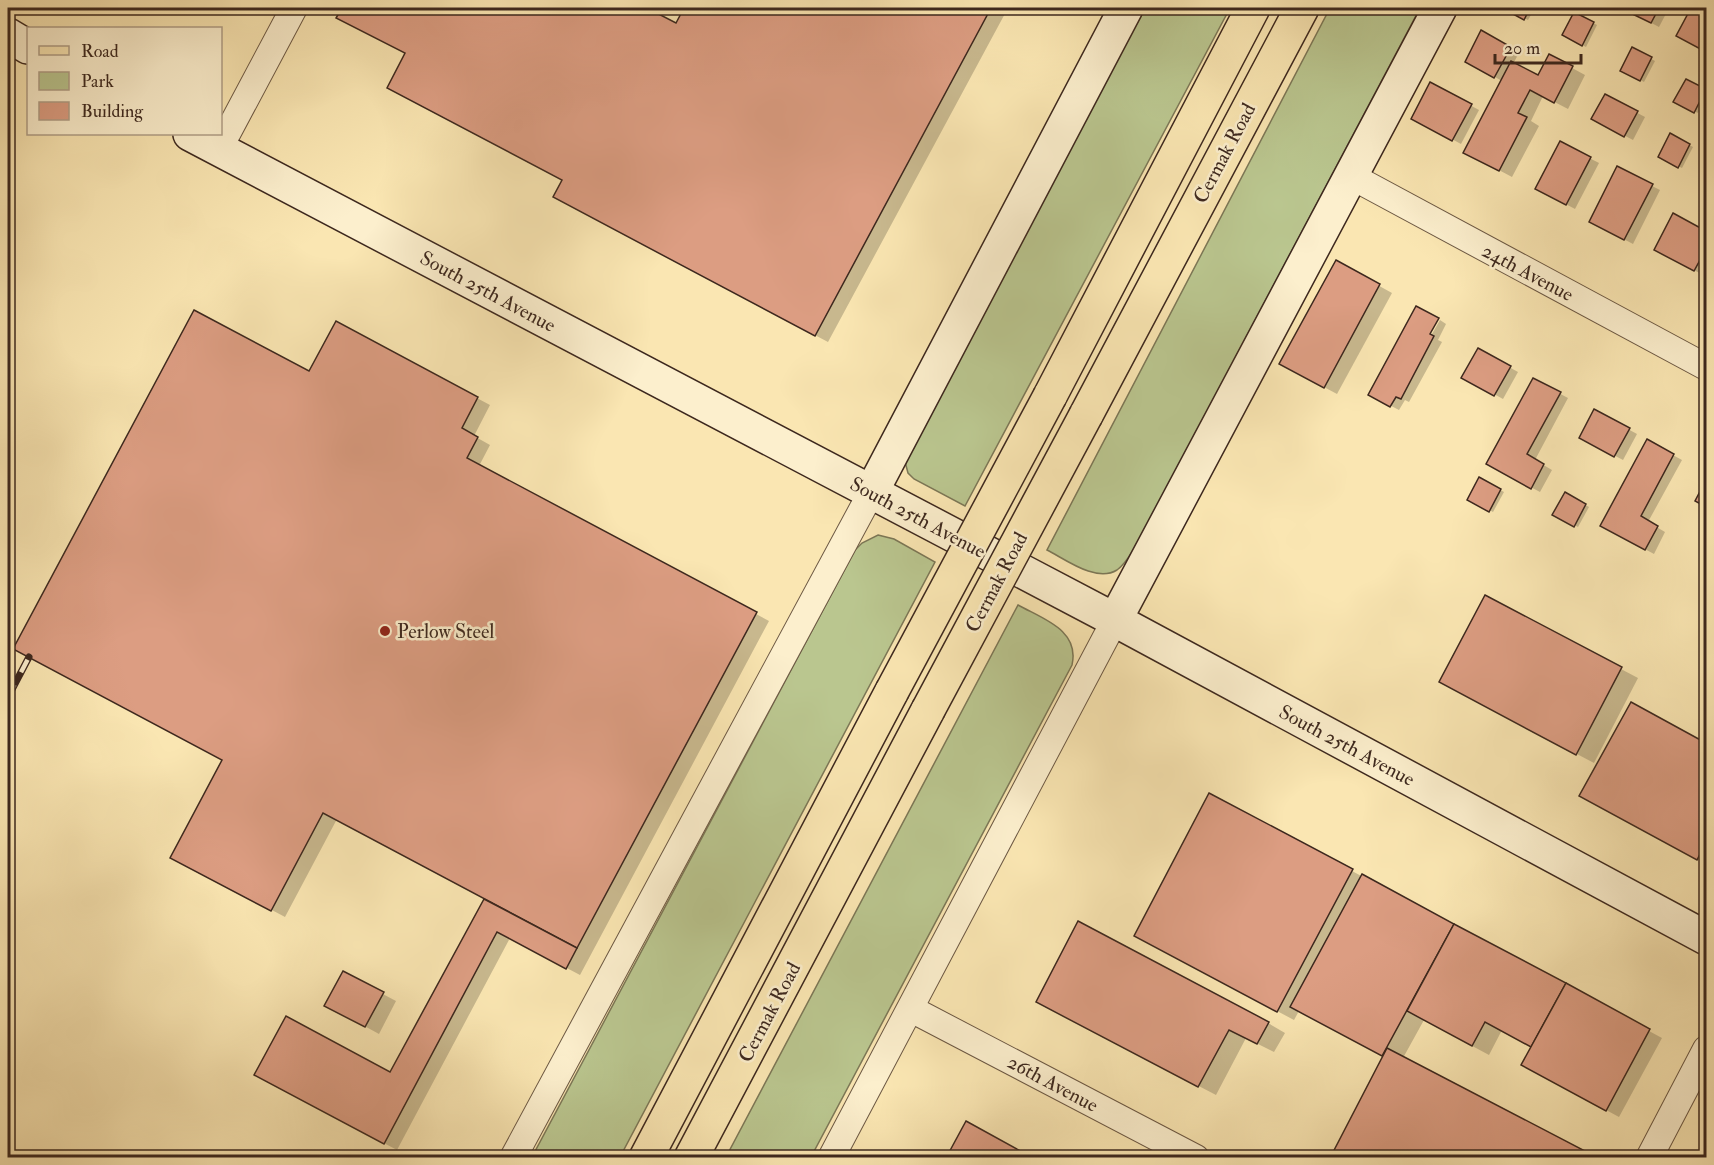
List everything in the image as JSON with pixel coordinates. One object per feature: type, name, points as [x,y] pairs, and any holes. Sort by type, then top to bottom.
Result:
[{"type":"main road","points":[[871,493],[1126,8]]},
{"type":"main road","name":"Cermak Road","points":[[646,1158],[1253,8]]},
{"type":"main road","name":"Cermak Road","points":[[692,1158],[1302,8]]},
{"type":"main road","points":[[1115,620],[1440,8]]},
{"type":"main road","points":[[8,35],[27,46]]},
{"type":"main road","name":"South 25th Avenue","points":[[192,135],[1115,620],[1707,938]]},
{"type":"street","points":[[219,149],[294,8]]},
{"type":"street","name":"24th Avenue","points":[[1351,176],[1707,367]]},
{"type":"street","points":[[513,1158],[871,493]]},
{"type":"street","points":[[831,1158],[1115,620]]},
{"type":"street","name":"26th Avenue","points":[[911,1009],[1196,1158]]},
{"type":"street","points":[[1649,1158],[1707,1049]]},
{"type":"green space","points":[[1141,8],[1230,8],[965,506],[914,479],[908,473],[904,458]]},
{"type":"green space","points":[[1330,8],[1420,8],[1137,544],[1126,562],[1117,570],[1100,574],[1090,572],[1047,550]]},
{"type":"green space","points":[[878,535],[894,539],[935,562],[620,1157],[532,1157],[855,550],[862,543]]},
{"type":"green space","points":[[1018,605],[1048,621],[1065,634],[1073,653],[1072,665],[811,1157],[726,1157]]},
{"type":"building","points":[[342,8],[647,8],[676,23],[684,8],[991,8],[815,336],[553,197],[562,180],[387,88],[405,53],[336,18]]},
{"type":"building","points":[[1502,8],[1530,8],[1524,20]]},
{"type":"building","points":[[1620,8],[1659,8],[1651,23]]},
{"type":"building","points":[[1691,8],[1706,8],[1706,52],[1676,36]]},
{"type":"building","points":[[1574,12],[1594,22],[1582,46],[1562,35]]},
{"type":"building","points":[[1481,30],[1511,47],[1494,78],[1465,62]]},
{"type":"building","points":[[1632,47],[1652,57],[1640,81],[1620,71]]},
{"type":"building","points":[[1549,54],[1573,66],[1554,103],[1530,90],[1518,113],[1527,117],[1499,171],[1463,153],[1511,61],[1538,75]]},
{"type":"building","points":[[1686,79],[1706,89],[1694,113],[1673,102]]},
{"type":"building","points":[[1430,82],[1472,104],[1452,141],[1411,119]]},
{"type":"building","points":[[1605,94],[1638,111],[1624,137],[1591,119]]},
{"type":"building","points":[[1670,133],[1690,144],[1678,168],[1658,157]]},
{"type":"building","points":[[1560,141],[1591,157],[1566,205],[1535,189]]},
{"type":"building","points":[[1617,166],[1653,184],[1624,240],[1589,222]]},
{"type":"building","points":[[1673,213],[1706,231],[1706,249],[1694,271],[1654,250]]},
{"type":"building","points":[[1336,260],[1380,284],[1324,388],[1279,364]]},
{"type":"building","points":[[1416,306],[1439,318],[1430,334],[1434,336],[1401,399],[1396,397],[1390,407],[1368,395]]},
{"type":"building","name":"Perlow Steel","points":[[194,310],[309,371],[336,321],[478,397],[462,428],[478,437],[467,458],[757,612],[577,948],[323,813],[271,911],[170,858],[222,760],[13,649]]},
{"type":"building","points":[[1478,348],[1511,366],[1494,396],[1461,378]]},
{"type":"building","points":[[1533,378],[1561,392],[1527,454],[1544,464],[1531,489],[1486,464]]},
{"type":"building","points":[[1594,409],[1630,428],[1614,457],[1579,438]]},
{"type":"building","points":[[1647,439],[1674,454],[1641,516],[1658,526],[1645,550],[1600,526]]},
{"type":"building","points":[[1479,477],[1501,489],[1489,512],[1467,500]]},
{"type":"building","points":[[1706,480],[1706,507],[1695,501]]},
{"type":"building","points":[[1565,492],[1586,504],[1574,527],[1552,515]]},
{"type":"building","points":[[1485,595],[1622,667],[1576,755],[1439,682]]},
{"type":"building","points":[[1631,702],[1706,743],[1706,842],[1697,860],[1579,796]]},
{"type":"building","points":[[1209,793],[1353,869],[1277,1012],[1134,936]]},
{"type":"building","points":[[1362,874],[1454,924],[1382,1056],[1290,1007]]},
{"type":"building","points":[[484,899],[577,948],[566,969],[497,932],[384,1144],[254,1075],[286,1016],[390,1072]]},
{"type":"building","points":[[1078,921],[1269,1022],[1257,1044],[1229,1030],[1198,1087],[1036,1002]]},
{"type":"building","points":[[1454,924],[1566,983],[1531,1047],[1485,1022],[1472,1046],[1407,1011]]},
{"type":"building","points":[[343,971],[384,992],[365,1027],[324,1006]]},
{"type":"building","points":[[1566,983],[1650,1029],[1606,1111],[1521,1065]]},
{"type":"building","points":[[1387,1048],[1585,1151],[1581,1158],[1330,1158]]},
{"type":"building","points":[[966,1121],[1033,1158],[946,1158]]},
{"type":"railway","points":[[8,697],[29,657]]},
{"type":"place","name":"Perlow Steel","points":[[385,631]]}]
